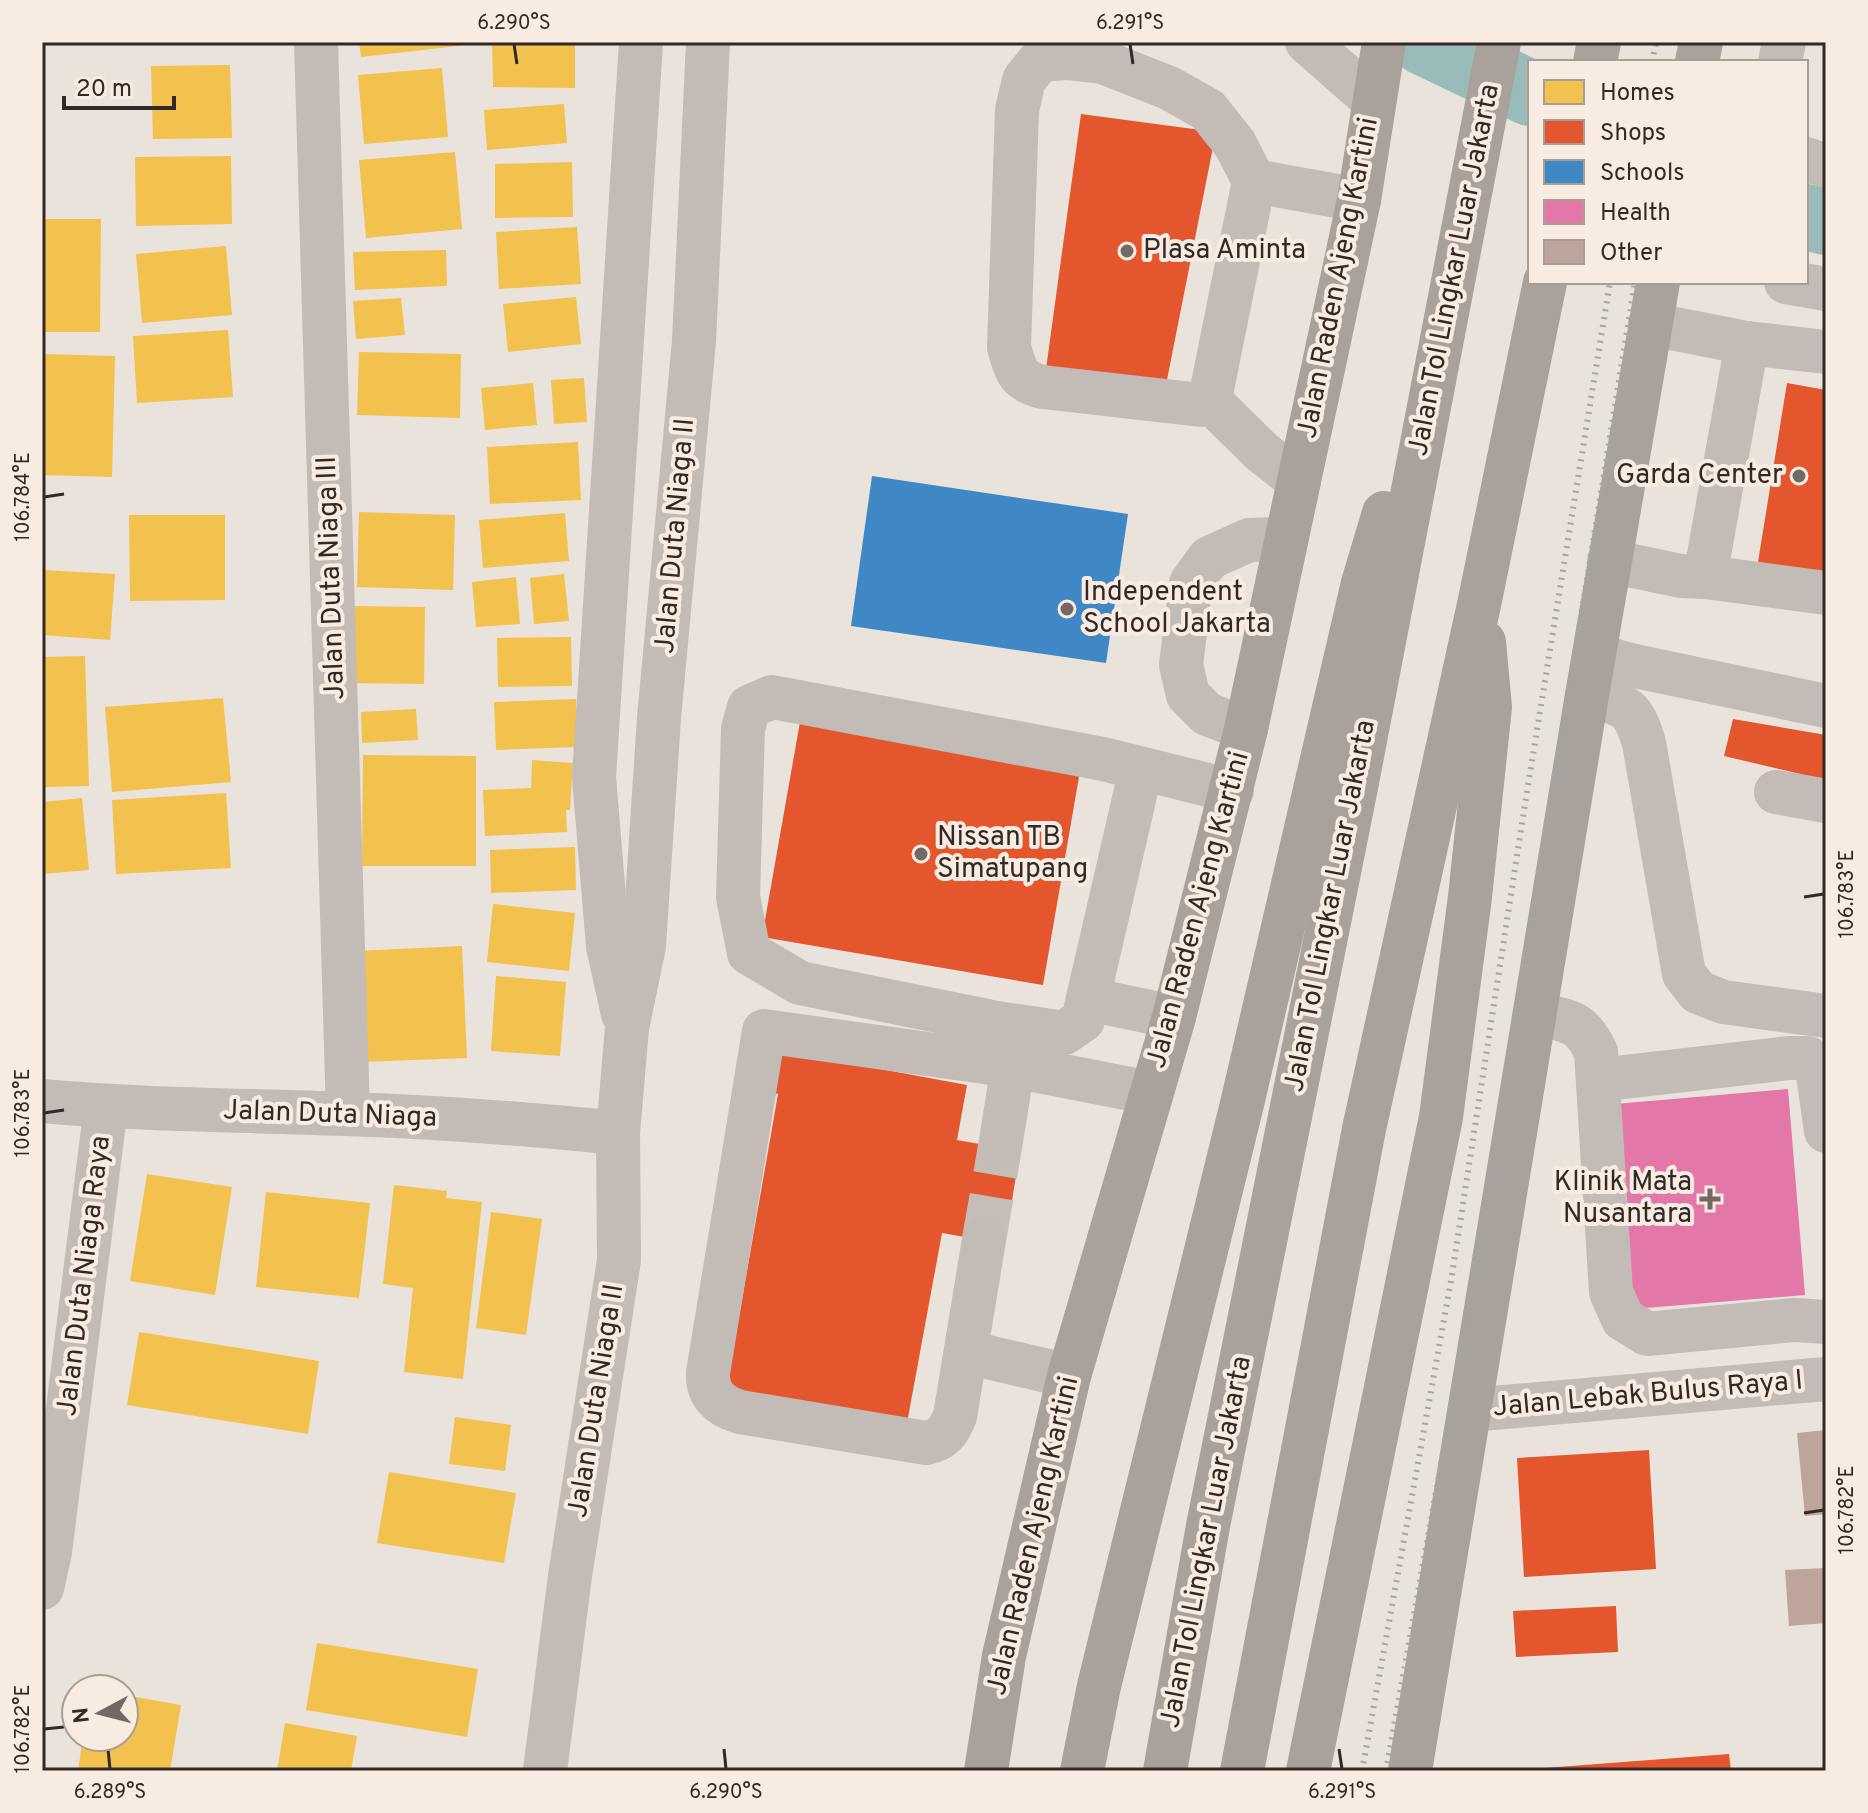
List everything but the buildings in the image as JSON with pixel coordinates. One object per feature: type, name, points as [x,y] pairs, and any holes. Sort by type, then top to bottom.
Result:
[{"type":"highway","name":"Jalan Tol Lingkar Luar Jakarta","points":[[1165,1771],[1208,1526],[1357,782],[1499,42]]},
{"type":"highway","name":"Jalan Raden Ajeng Kartini","points":[[986,1771],[1004,1656],[1069,1376],[1174,1017],[1232,791],[1359,200],[1378,73]]},
{"type":"highway","points":[[1242,1771],[1364,1129],[1480,600],[1545,284]]},
{"type":"highway","points":[[1410,1771],[1590,675],[1658,284]]},
{"type":"highway","points":[[1082,1771],[1099,1686],[1242,1104],[1363,583],[1446,313]]},
{"type":"highway","points":[[1308,1771],[1441,1117],[1470,897],[1490,707],[1480,600]]},
{"type":"street","name":"Jalan Duta Niaga III","points":[[316,42],[348,1114]]},
{"type":"street","name":"Jalan Duta Niaga II","points":[[627,1028],[608,946],[594,777],[641,42]]},
{"type":"street","name":"Jalan Duta Niaga II","points":[[545,1771],[570,1576],[619,1260],[618,1133],[627,1028],[644,946],[659,718],[694,341],[708,42]]},
{"type":"street","points":[[1307,42],[1378,73]]},
{"type":"street","points":[[1066,58],[1103,62],[1169,88],[1208,110],[1235,144],[1254,181],[1208,399],[1197,405],[1043,387],[1027,383],[1016,371],[1009,347],[1017,110],[1024,80],[1040,60],[1066,58]]},
{"type":"street","points":[[1254,181],[1359,200]]},
{"type":"street","points":[[1797,284],[1826,289]]},
{"type":"street","points":[[1650,324],[1747,343],[1826,352]]},
{"type":"street","points":[[1705,577],[1747,343]]},
{"type":"street","points":[[1208,399],[1262,452],[1299,481]]},
{"type":"street","points":[[1246,729],[1207,714],[1188,695],[1181,665],[1191,583],[1209,558],[1249,540],[1286,539]]},
{"type":"street","points":[[1609,561],[1681,576],[1826,593]]},
{"type":"street","points":[[1590,675],[1630,665],[1826,706]]},
{"type":"street","points":[[1590,675],[1626,707],[1637,721],[1644,743],[1684,974],[1698,992],[1723,1002],[1826,1016]]},
{"type":"street","points":[[1141,769],[1083,1020],[1064,1033],[997,1023],[800,983],[749,953],[738,897],[743,729],[749,707],[772,697],[1141,769],[1232,791]]},
{"type":"street","points":[[1776,792],[1826,801]]},
{"type":"street","points":[[1088,999],[1174,1017]]},
{"type":"street","points":[[1536,1014],[1570,1022],[1586,1031],[1596,1052],[1611,1292],[1623,1319],[1647,1334],[1794,1320],[1822,1322],[1826,1379]]},
{"type":"street","points":[[984,1240],[955,1416],[949,1431],[942,1438],[926,1443],[740,1412],[721,1405],[709,1388],[707,1380],[764,1031],[1013,1066],[1151,1093]]},
{"type":"street","points":[[1598,1080],[1808,1058],[1817,1068],[1826,1131]]},
{"type":"street","points":[[1000,1147],[1013,1066]]},
{"type":"street","name":"Jalan Duta Niaga","points":[[42,1101],[525,1123],[618,1133]]},
{"type":"street","name":"Jalan Duta Niaga Raya","points":[[42,1588],[50,1552],[106,1106]]},
{"type":"street","points":[[966,1352],[1069,1376]]},
{"type":"street","name":"Jalan Lebak Bulus Raya I","points":[[1470,1410],[1826,1379]]},
{"type":"waterway","points":[[1423,42],[1528,92]]},
{"type":"waterway","points":[[1808,218],[1826,222]]},
{"type":"tunnel","points":[[984,1240],[1000,1147]]},
{"type":"railway","points":[[1652,60],[1656,42]]},
{"type":"railway","points":[[1678,60],[1681,42]]},
{"type":"railway","points":[[1362,1771],[1451,1281],[1610,284]]},
{"type":"railway","points":[[1386,1771],[1473,1285],[1635,284]]},
{"type":"place","name":"Plasa Aminta","points":[[1127,251]]},
{"type":"place","name":"Garda Center","points":[[1799,476]]},
{"type":"place","name":"Independent School Jakarta","points":[[1067,609]]},
{"type":"place","name":"Nissan TB Simatupang","points":[[921,854]]},
{"type":"place","name":"Klinik Mata Nusantara","points":[[1710,1199]]}]
